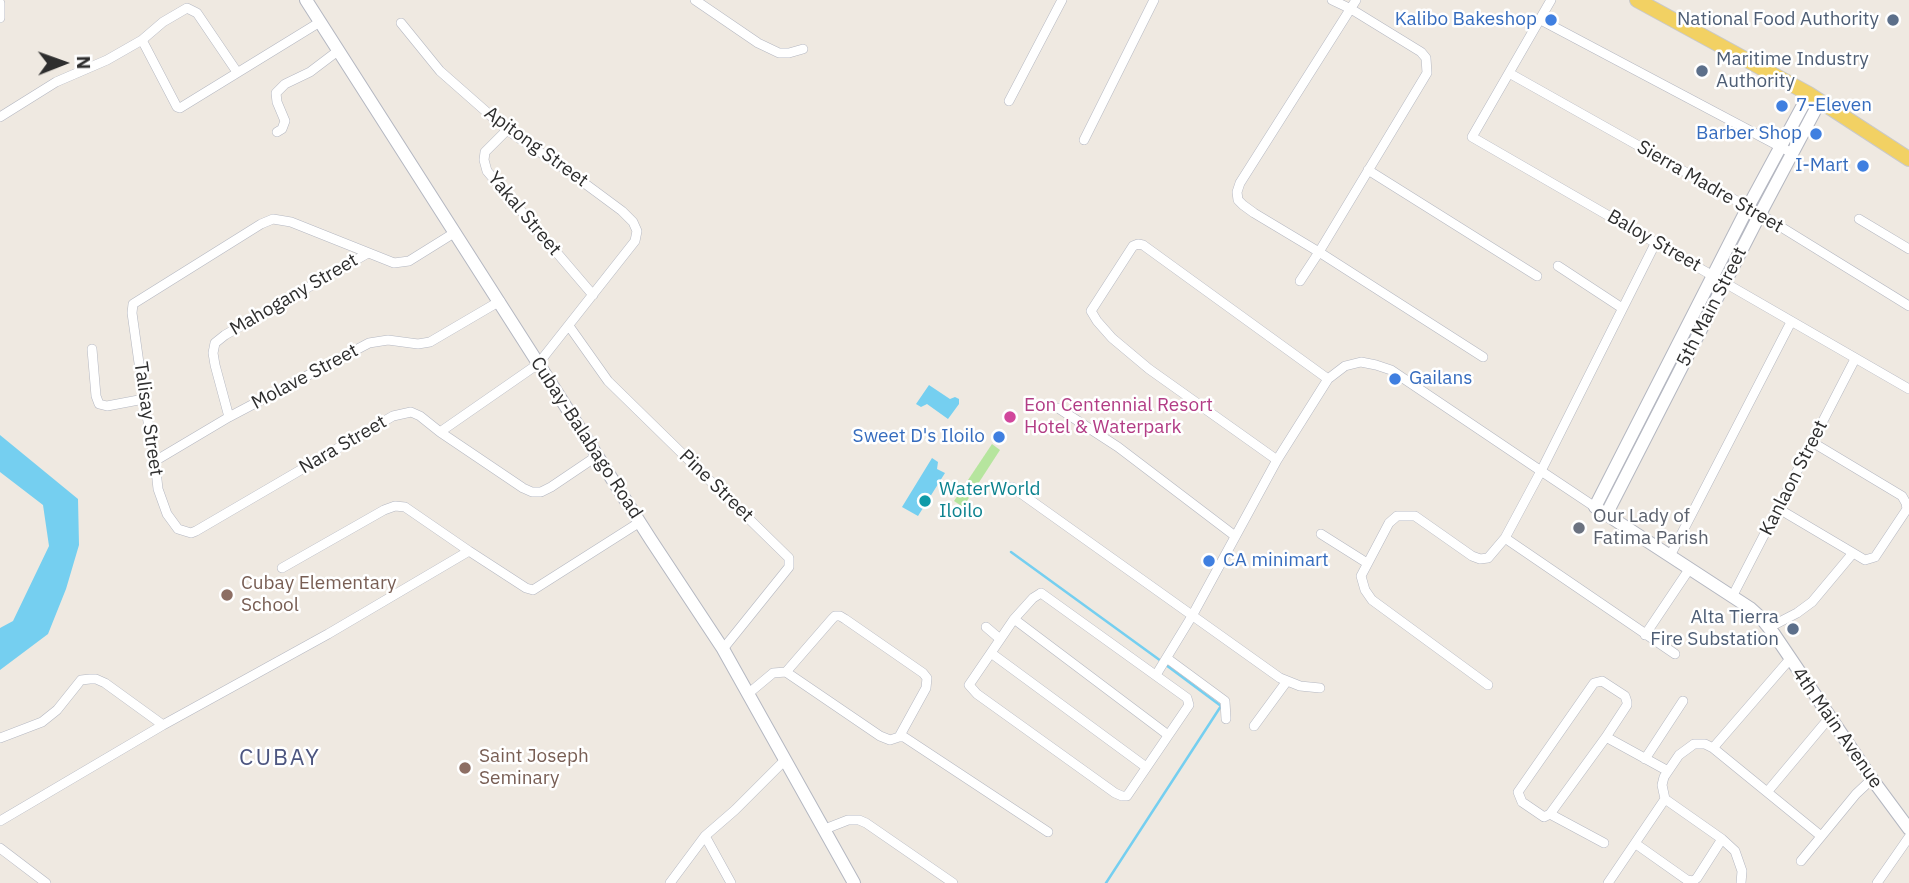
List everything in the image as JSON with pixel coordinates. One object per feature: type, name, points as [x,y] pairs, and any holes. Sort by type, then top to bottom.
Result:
[{"type":"main road","name":"Cubay-Balabago Road","points":[[306,0],[723,649],[854,883]]},
{"type":"main road","points":[[1637,0],[1814,97],[1909,159]]},
{"type":"main road","name":"5th Main Street","points":[[1601,511],[1814,97]]},
{"type":"main road","points":[[1833,109],[1909,147]]},
{"type":"main road","name":"4th Main Avenue","points":[[1601,511],[1750,608],[1769,628],[1909,829]]},
{"type":"street","points":[[695,0],[758,43],[779,53],[803,49]]},
{"type":"street","points":[[1009,101],[1062,0]]},
{"type":"street","points":[[1084,141],[1154,0]]},
{"type":"street","points":[[1300,281],[1427,73],[1426,58],[1422,52],[1332,0]]},
{"type":"street","points":[[1356,0],[1240,183],[1238,200],[1483,357]]},
{"type":"street","points":[[1509,73],[1551,0]]},
{"type":"street","points":[[0,3],[0,18]]},
{"type":"street","points":[[0,117],[56,82],[107,60],[142,40],[163,22],[187,8],[201,18],[237,72]]},
{"type":"street","points":[[1539,19],[1786,150]]},
{"type":"street","points":[[142,40],[177,107],[180,108],[320,22]]},
{"type":"street","name":"Apitong Street","points":[[401,23],[440,71],[507,130],[568,170],[633,222],[637,231],[635,241],[593,295]]},
{"type":"street","points":[[277,132],[282,129],[285,121],[276,93],[285,84],[310,72],[339,50]]},
{"type":"street","name":"Baloy Street","points":[[1509,73],[1472,137],[1909,389]]},
{"type":"street","name":"Sierra Madre Street","points":[[1509,73],[1754,211],[1909,306]]},
{"type":"street","name":"Yakal Street","points":[[507,130],[485,152],[487,172],[593,295]]},
{"type":"street","points":[[1368,170],[1537,276]]},
{"type":"street","name":"Talisay Street","points":[[178,529],[167,514],[158,489],[132,313],[133,304],[249,231],[273,219],[291,222],[368,253]]},
{"type":"street","points":[[1858,219],[1909,249]]},
{"type":"street","points":[[368,253],[394,263],[402,263],[410,261],[454,233]]},
{"type":"street","points":[[1488,685],[1372,600],[1365,590],[1361,576],[1389,523],[1397,516],[1415,516],[1480,559],[1488,558],[1495,551],[1505,538],[1541,471],[1656,242]]},
{"type":"street","points":[[1277,460],[1149,369],[1112,338],[1091,311],[1133,246],[1143,245],[1328,379]]},
{"type":"street","name":"Mahogany Street","points":[[229,417],[215,365],[215,343],[368,253]]},
{"type":"street","points":[[1558,266],[1622,308]]},
{"type":"street","points":[[440,432],[538,364],[593,295]]},
{"type":"street","name":"Molave Street","points":[[155,461],[229,417],[369,342],[430,342],[500,302]]},
{"type":"street","points":[[1670,555],[1791,322]]},
{"type":"street","name":"Pine Street","points":[[569,326],[608,381],[789,558],[789,567],[723,649]]},
{"type":"street","points":[[92,349],[99,404],[144,399]]},
{"type":"street","name":"Kanlaon Street","points":[[1732,597],[1855,359]]},
{"type":"street","points":[[1163,666],[1277,460],[1328,379],[1336,371],[1352,364],[1362,362],[1391,370],[1601,511]]},
{"type":"street","points":[[1058,408],[1118,447],[1235,536]]},
{"type":"street","name":"Nara Street","points":[[178,529],[191,533],[196,531],[393,416],[411,412],[532,492],[541,492],[551,487],[597,456]]},
{"type":"street","points":[[1779,509],[1865,560],[1875,557],[1907,509],[1902,496],[1812,442]]},
{"type":"street","points":[[1012,487],[1258,664],[1287,681],[1300,686],[1320,688]]},
{"type":"street","points":[[282,568],[395,506],[414,512],[468,551],[533,590],[640,522]]},
{"type":"street","points":[[1321,534],[1367,563]]},
{"type":"street","points":[[1505,538],[1675,654]]},
{"type":"street","points":[[0,821],[468,551]]},
{"type":"street","points":[[1769,628],[1812,602],[1853,553]]},
{"type":"street","points":[[1645,635],[1690,568]]},
{"type":"street","points":[[1163,666],[1187,698],[1189,705],[1129,795],[1122,796],[977,694],[970,685],[1014,619],[1036,594],[1041,593],[1225,701],[1226,719]]},
{"type":"street","points":[[786,672],[832,619],[840,616],[927,678],[926,688],[899,737]]},
{"type":"street","points":[[1014,619],[1168,735]]},
{"type":"street","points":[[986,628],[1000,639]]},
{"type":"street","points":[[991,653],[1146,767]]},
{"type":"street","points":[[1713,748],[1790,659]]},
{"type":"street","points":[[749,693],[774,673],[786,672],[880,736],[890,740],[899,737],[911,742],[1048,832]]},
{"type":"street","points":[[0,738],[42,722],[57,710],[81,680],[90,679],[105,683],[163,725]]},
{"type":"street","points":[[1254,726],[1287,681]]},
{"type":"street","points":[[1602,681],[1625,696],[1627,702],[1606,737],[1550,814],[1544,817],[1522,802],[1518,792],[1594,683],[1602,681]]},
{"type":"street","points":[[1645,759],[1683,701]]},
{"type":"street","points":[[1768,791],[1830,717]]},
{"type":"street","points":[[1606,737],[1668,771]]},
{"type":"street","points":[[1741,883],[1742,871],[1735,851],[1665,799],[1662,785],[1664,777],[1679,755],[1694,744],[1705,744],[1713,748],[1821,836]]},
{"type":"street","points":[[670,883],[705,836],[785,761]]},
{"type":"street","points":[[1801,861],[1856,794],[1872,779]]},
{"type":"street","points":[[1612,882],[1665,799]]},
{"type":"street","points":[[1550,814],[1604,843]]},
{"type":"street","points":[[825,829],[848,820],[859,820],[950,882]]},
{"type":"street","points":[[705,836],[731,883]]},
{"type":"street","points":[[1877,883],[1909,837]]},
{"type":"street","points":[[1636,844],[1687,880],[1693,881],[1698,878],[1722,839]]},
{"type":"street","points":[[0,848],[46,883]]},
{"type":"green space","points":[[992,444],[1000,450],[963,507],[954,501]]},
{"type":"water","points":[[929,385],[950,399],[959,399],[959,404],[948,419],[927,404],[921,407],[916,404]]},
{"type":"water","points":[[0,435],[78,499],[79,545],[66,589],[48,634],[0,670],[0,628],[13,621],[49,546],[43,505],[0,472]]},
{"type":"water","points":[[932,458],[938,462],[937,469],[945,473],[918,516],[902,507]]},
{"type":"waterway","points":[[1011,552],[1161,661]]},
{"type":"waterway","points":[[1106,883],[1221,706],[1166,665]]},
{"type":"place","name":"Kalibo Bakeshop","points":[[1551,20]]},
{"type":"place","name":"National Food Authority","points":[[1893,20]]},
{"type":"place","name":"Maritime Industry Authority","points":[[1702,71]]},
{"type":"place","name":"7-Eleven","points":[[1782,106]]},
{"type":"place","name":"Barber Shop","points":[[1816,134]]},
{"type":"place","name":"I-Mart","points":[[1863,166]]},
{"type":"place","name":"Gailans","points":[[1395,379]]},
{"type":"place","name":"Eon Centennial Resort Hotel & Waterpark","points":[[1010,417]]},
{"type":"place","name":"Sweet D's Iloilo","points":[[999,437]]},
{"type":"place","name":"WaterWorld Iloilo","points":[[925,501]]},
{"type":"place","name":"Our Lady of Fatima Parish","points":[[1579,528]]},
{"type":"place","name":"CA minimart","points":[[1209,561]]},
{"type":"place","name":"Cubay Elementary School","points":[[227,595]]},
{"type":"place","name":"Alta Tierra Fire Substation","points":[[1793,629]]},
{"type":"place","name":"Saint Joseph Seminary","points":[[465,768]]},
{"type":"district","name":"CUBAY","points":[[280,758]]}]
